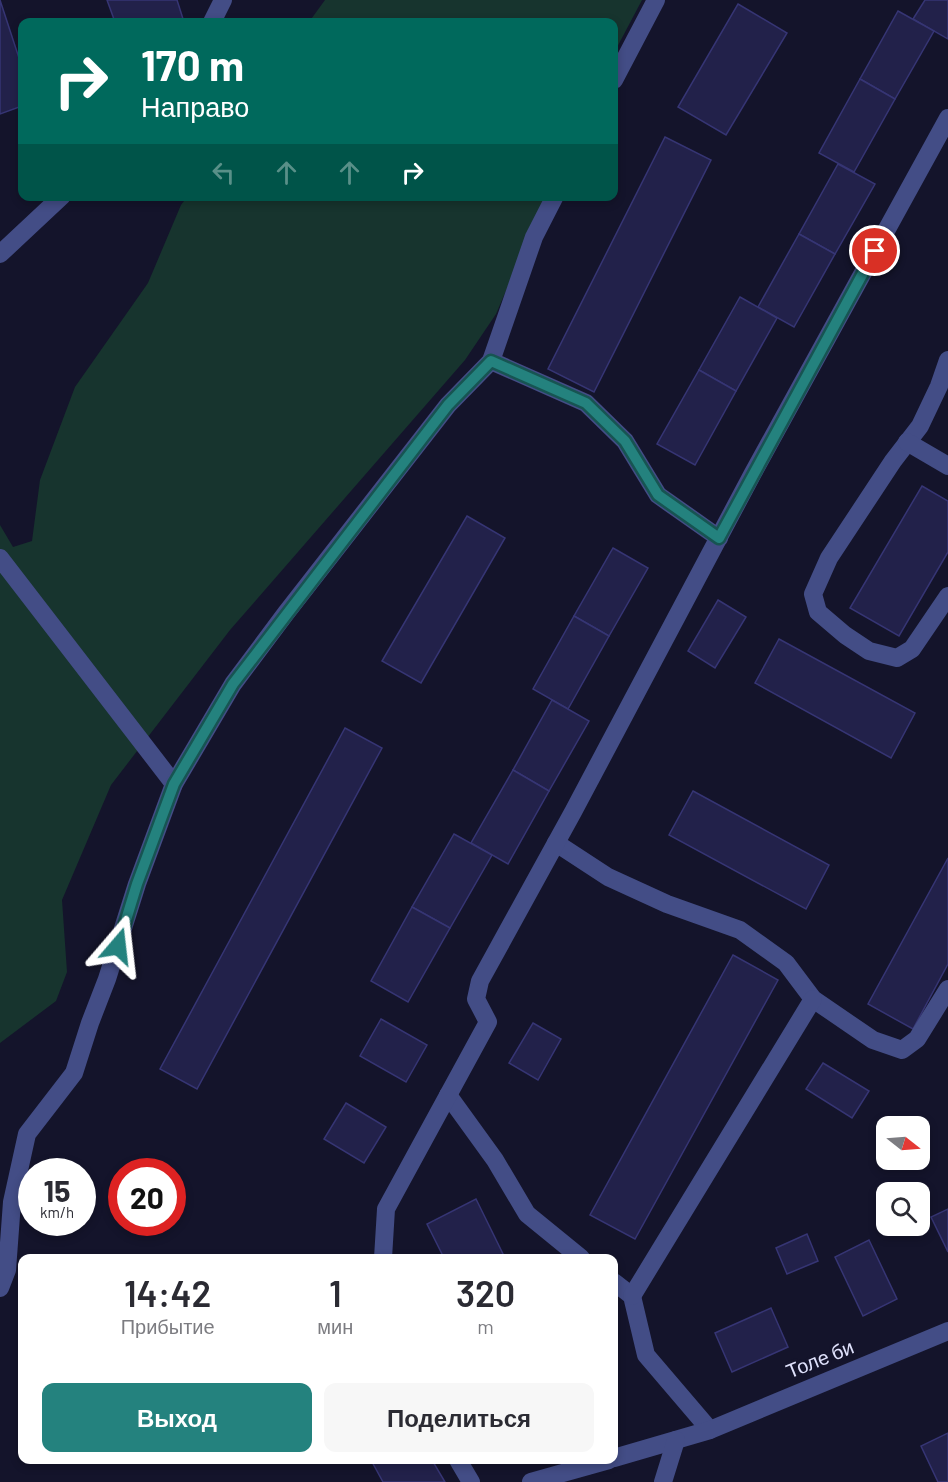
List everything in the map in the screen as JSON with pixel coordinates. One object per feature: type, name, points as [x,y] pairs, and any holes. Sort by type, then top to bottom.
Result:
[{"type":"street","points":[[214,18],[223,0]]},
{"type":"street","points":[[618,72],[656,0]]},
{"type":"street","points":[[383,1254],[386,1209],[488,1022],[476,999],[480,981],[719,538],[946,130]]},
{"type":"street","points":[[0,254],[57,201]]},
{"type":"street","points":[[0,1288],[7,1270],[12,1202],[27,1134],[74,1073],[137,884],[174,784],[233,684],[448,405],[491,361],[534,237],[552,201]]},
{"type":"street","points":[[948,360],[939,386],[920,426],[893,461],[829,558],[813,594],[818,612],[845,635],[869,651],[897,658],[912,649],[938,614],[948,596]]},
{"type":"street","points":[[491,361],[586,403],[625,441],[658,495],[719,538]]},
{"type":"street","points":[[907,442],[948,466]]},
{"type":"street","points":[[0,558],[174,784]]},
{"type":"street","points":[[556,843],[608,877],[666,904],[740,930],[786,963],[813,999],[873,1040],[902,1050],[917,1039],[948,989]]},
{"type":"street","points":[[632,1296],[813,999]]},
{"type":"street","points":[[448,1095],[495,1160],[527,1214],[576,1254]]},
{"type":"street","points":[[618,1285],[632,1296],[646,1355],[710,1430]]},
{"type":"street","name":"Толе би","points":[[618,1457],[710,1430],[948,1331]]},
{"type":"street","points":[[663,1482],[676,1440]]},
{"type":"street","points":[[460,1464],[471,1482]]},
{"type":"street","name":"Толе би","points":[[531,1482],[594,1464]]},
{"type":"green space","points":[[325,0],[642,0],[618,45],[618,18],[312,18]]},
{"type":"green space","points":[[184,201],[544,201],[496,314],[465,360],[230,630],[111,785],[62,900],[67,972],[56,1001],[0,1043],[0,525],[13,547],[32,541],[40,480],[75,387],[148,283]]},
{"type":"building","points":[[0,0],[18,55],[18,107],[0,114]]},
{"type":"building","points":[[107,0],[177,0],[183,18],[114,18]]},
{"type":"building","points":[[925,0],[948,0],[948,39],[913,19]]},
{"type":"building","points":[[738,4],[787,33],[726,135],[678,107]]},
{"type":"building","points":[[898,11],[934,31],[895,99],[860,79]]},
{"type":"building","points":[[860,79],[895,99],[854,172],[819,153]]},
{"type":"building","points":[[665,137],[711,160],[594,392],[548,369]]},
{"type":"building","points":[[838,164],[875,184],[835,254],[799,234]]},
{"type":"building","points":[[799,234],[835,254],[794,327],[758,307]]},
{"type":"building","points":[[740,297],[777,318],[736,391],[699,370]]},
{"type":"building","points":[[699,370],[736,391],[695,465],[657,444]]},
{"type":"building","points":[[922,486],[948,501],[948,552],[899,636],[850,608]]},
{"type":"building","points":[[467,516],[505,538],[421,683],[382,661]]},
{"type":"building","points":[[613,548],[648,568],[609,636],[574,616]]},
{"type":"building","points":[[718,600],[746,617],[715,668],[688,651]]},
{"type":"building","points":[[574,616],[609,636],[568,709],[533,689]]},
{"type":"building","points":[[779,639],[915,713],[891,758],[755,683]]},
{"type":"building","points":[[552,700],[589,721],[549,791],[513,770]]},
{"type":"building","points":[[345,728],[382,748],[197,1089],[160,1069]]},
{"type":"building","points":[[513,770],[549,791],[508,864],[471,843]]},
{"type":"building","points":[[693,791],[829,865],[806,909],[669,835]]},
{"type":"building","points":[[454,834],[492,855],[450,928],[412,907]]},
{"type":"building","points":[[948,858],[948,964],[913,1029],[868,1004]]},
{"type":"building","points":[[412,907],[450,928],[408,1002],[371,981]]},
{"type":"building","points":[[733,955],[778,980],[635,1239],[590,1215]]},
{"type":"building","points":[[381,1019],[427,1045],[406,1082],[360,1056]]},
{"type":"building","points":[[533,1023],[561,1039],[538,1080],[509,1063]]},
{"type":"building","points":[[823,1063],[869,1091],[852,1118],[806,1089]]},
{"type":"building","points":[[346,1103],[386,1127],[364,1163],[324,1139]]},
{"type":"building","points":[[476,1199],[503,1254],[442,1254],[427,1224]]},
{"type":"building","points":[[948,1209],[948,1252],[931,1217]]},
{"type":"building","points":[[807,1234],[818,1261],[787,1274],[776,1248]]},
{"type":"building","points":[[869,1240],[897,1299],[863,1316],[835,1257]]},
{"type":"building","points":[[771,1308],[788,1347],[732,1372],[715,1333]]},
{"type":"building","points":[[948,1433],[948,1482],[938,1482],[921,1446]]},
{"type":"building","points":[[373,1464],[434,1464],[445,1482],[383,1482]]},
{"type":"route","points":[[118,946],[137,884],[174,784],[233,684],[448,405],[491,361],[586,403],[625,441],[658,495],[719,538],[875,251]]}]
